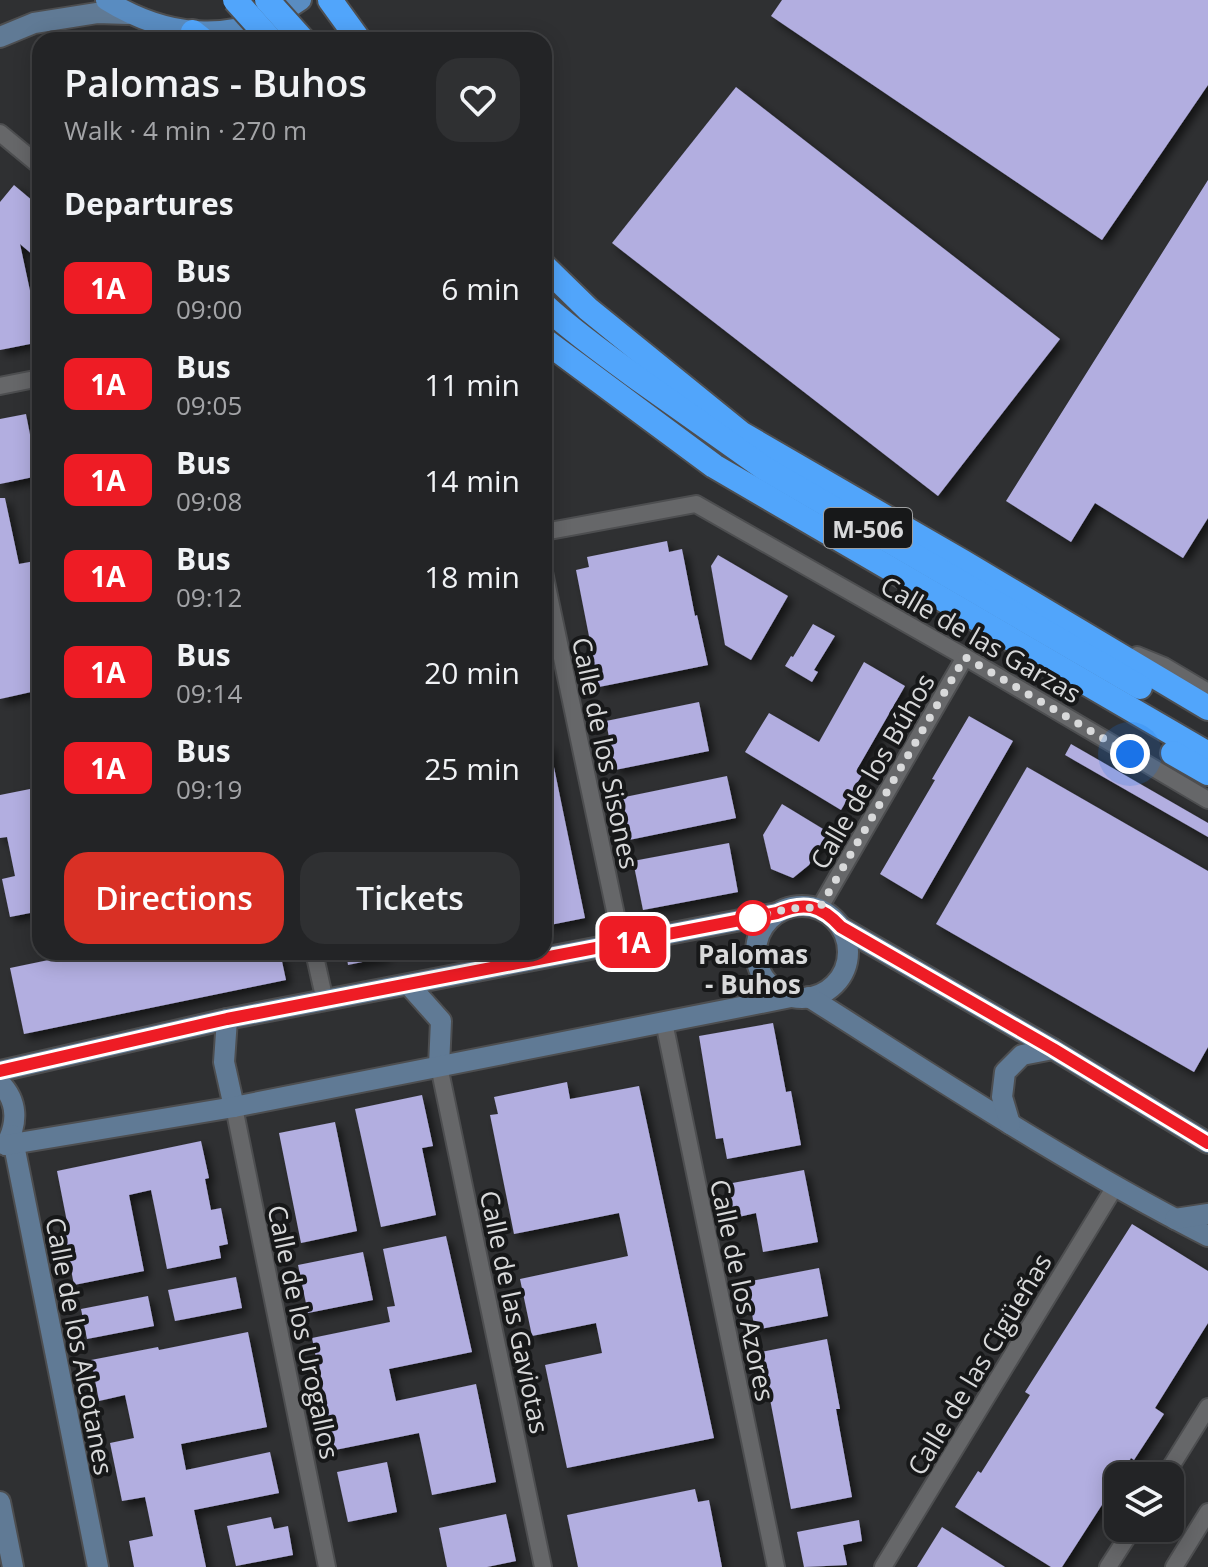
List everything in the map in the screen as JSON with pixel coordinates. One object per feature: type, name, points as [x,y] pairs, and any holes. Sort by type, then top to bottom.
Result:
[{"type":"highway","points":[[235,0],[264,32]]},
{"type":"highway","points":[[267,0],[296,32]]},
{"type":"highway","points":[[330,0],[353,32]]},
{"type":"highway","points":[[552,274],[588,309],[742,434],[1208,708]]},
{"type":"highway","name":"M-506","points":[[552,312],[579,335],[764,468],[1208,726]]},
{"type":"highway","name":"M-506","points":[[552,341],[578,365],[714,466],[1208,754]]},
{"type":"highway","points":[[552,346],[578,365]]},
{"type":"highway","points":[[1059,669],[1093,698],[1208,773]]},
{"type":"main road","points":[[106,0],[128,14],[183,32]]},
{"type":"main road","points":[[218,32],[271,18],[301,0]]},
{"type":"street","points":[[34,23],[55,0]]},
{"type":"street","points":[[0,37],[34,23],[97,13],[128,14]]},
{"type":"street","points":[[0,133],[32,159]]},
{"type":"street","points":[[0,386],[32,380]]},
{"type":"street","name":"Calle de las Garzas","points":[[552,531],[696,504],[1208,800]]},
{"type":"street","points":[[963,562],[1208,692]]},
{"type":"street","name":"Calle de los Sisones","points":[[552,610],[622,944]]},
{"type":"street","name":"Calle de los Búhos","points":[[819,909],[965,657]]},
{"type":"street","points":[[552,957],[777,913],[790,907],[819,909],[841,927],[1208,1143]]},
{"type":"street","points":[[777,913],[765,923],[755,952],[758,968],[777,991],[800,997],[1010,1124],[1208,1236]]},
{"type":"street","points":[[8,1143],[234,1107],[824,992],[836,983],[844,971],[848,956],[841,927]]},
{"type":"street","points":[[316,960],[325,1001]]},
{"type":"street","points":[[0,1071],[227,1019],[539,960]]},
{"type":"street","points":[[409,985],[441,1021],[439,1066]]},
{"type":"street","points":[[227,1019],[224,1062],[234,1107]]},
{"type":"street","name":"Calle de los Azores","points":[[664,1022],[776,1567]]},
{"type":"street","points":[[1010,1124],[1002,1097],[1005,1072],[1022,1055],[1053,1049]]},
{"type":"street","name":"Calle de las Gaviotas","points":[[439,1066],[543,1567]]},
{"type":"street","name":"Calle de los Alcotanes","points":[[0,1083],[8,1091],[15,1109],[14,1128],[8,1143],[98,1567]]},
{"type":"street","name":"Calle de los Urogallos","points":[[234,1107],[327,1567]]},
{"type":"street","name":"Calle de las Cigüeñas","points":[[883,1567],[1116,1185]]},
{"type":"street","points":[[1175,1219],[1208,1214]]},
{"type":"street","points":[[1174,1462],[1208,1407]]},
{"type":"street","points":[[0,1502],[13,1567]]},
{"type":"street","points":[[1174,1567],[1208,1512]]},
{"type":"street","points":[[1108,1567],[1124,1542]]},
{"type":"building","points":[[782,0],[1208,0],[1208,85],[1102,240],[771,16]]},
{"type":"building","points":[[736,87],[1060,339],[938,496],[612,243]]},
{"type":"building","points":[[1208,180],[1208,518],[1183,558],[1095,503],[1071,542],[1006,501]]},
{"type":"building","points":[[14,185],[32,200],[32,254],[20,244],[32,300],[32,344],[0,350],[0,202]]},
{"type":"building","points":[[26,414],[32,445],[32,477],[0,484],[0,419]]},
{"type":"building","points":[[0,498],[5,498],[19,564],[32,562],[32,692],[0,699]]},
{"type":"building","points":[[667,541],[669,552],[682,549],[708,665],[599,687],[576,570],[589,567],[587,557]]},
{"type":"building","points":[[718,555],[788,596],[751,660],[725,645],[711,566]]},
{"type":"building","points":[[813,624],[835,636],[814,670],[818,672],[812,682],[785,666]]},
{"type":"building","points":[[864,662],[905,686],[859,766],[865,770],[841,810],[745,752],[769,713],[819,742]]},
{"type":"building","points":[[699,702],[709,751],[615,770],[606,721]]},
{"type":"building","points":[[969,716],[1013,741],[922,899],[880,874]]},
{"type":"building","points":[[1071,744],[1208,823],[1208,837],[1065,755]]},
{"type":"building","points":[[552,758],[585,918],[552,925]]},
{"type":"building","points":[[1027,767],[1208,871],[1208,1047],[1194,1072],[936,924]]},
{"type":"building","points":[[727,776],[736,818],[629,840],[620,798]]},
{"type":"building","points":[[32,789],[32,913],[10,917],[2,879],[15,876],[7,837],[0,838],[0,795]]},
{"type":"building","points":[[782,804],[828,832],[809,865],[793,878],[771,869],[763,835]]},
{"type":"building","points":[[729,843],[738,892],[643,910],[633,861]]},
{"type":"building","points":[[48,960],[282,960],[286,980],[24,1034],[10,968]]},
{"type":"building","points":[[347,960],[372,960],[348,965]]},
{"type":"building","points":[[773,1023],[786,1092],[791,1091],[801,1145],[727,1159],[723,1138],[716,1139],[699,1036]]},
{"type":"building","points":[[567,1082],[570,1099],[639,1086],[714,1438],[567,1468],[545,1365],[602,1353],[596,1323],[532,1336],[520,1279],[628,1256],[619,1213],[514,1234],[490,1115],[498,1114],[494,1097]]},
{"type":"building","points":[[422,1095],[433,1146],[422,1148],[436,1215],[381,1227],[355,1109]]},
{"type":"building","points":[[335,1122],[357,1231],[301,1243],[279,1133]]},
{"type":"building","points":[[201,1141],[209,1178],[205,1179],[211,1210],[221,1208],[228,1244],[219,1246],[221,1258],[167,1269],[151,1190],[129,1195],[144,1271],[74,1285],[63,1228],[68,1227],[57,1171]]},
{"type":"building","points":[[804,1170],[818,1242],[763,1252],[756,1213],[734,1218],[727,1184]]},
{"type":"building","points":[[1132,1224],[1208,1271],[1208,1323],[1155,1408],[1164,1414],[1134,1460],[1104,1462],[1104,1502],[1062,1567],[1051,1567],[955,1507],[978,1471],[981,1473],[1030,1395],[1025,1392]]},
{"type":"building","points":[[446,1236],[472,1352],[389,1369],[396,1401],[476,1384],[496,1482],[432,1495],[419,1433],[335,1450],[312,1338],[390,1322],[387,1307],[395,1306],[383,1249]]},
{"type":"building","points":[[363,1252],[373,1300],[308,1313],[298,1265]]},
{"type":"building","points":[[819,1268],[828,1316],[755,1330],[746,1282]]},
{"type":"building","points":[[236,1277],[242,1308],[175,1321],[168,1290]]},
{"type":"building","points":[[148,1296],[154,1326],[87,1339],[81,1309]]},
{"type":"building","points":[[248,1332],[267,1427],[181,1444],[186,1470],[270,1452],[279,1493],[194,1510],[206,1567],[134,1567],[129,1541],[153,1536],[145,1497],[122,1501],[110,1443],[134,1438],[125,1395],[99,1401],[91,1360]]},
{"type":"building","points":[[827,1339],[852,1497],[791,1509],[761,1352]]},
{"type":"building","points":[[387,1462],[397,1512],[348,1522],[337,1472]]},
{"type":"building","points":[[695,1489],[698,1502],[709,1500],[722,1567],[578,1567],[567,1515]]},
{"type":"building","points":[[506,1514],[516,1561],[487,1567],[447,1567],[439,1528]]},
{"type":"building","points":[[271,1517],[274,1529],[288,1526],[293,1555],[236,1566],[227,1526]]},
{"type":"building","points":[[859,1520],[862,1541],[843,1545],[847,1565],[804,1567],[797,1532]]},
{"type":"building","points":[[942,1527],[1005,1567],[917,1567]]},
{"type":"bus line","name":"1A","points":[[552,957],[777,913],[790,907],[819,909],[841,927],[1208,1143]]},
{"type":"bus line","name":"1A","points":[[0,1071],[227,1019],[535,960]]},
{"type":"place","name":"Palomas - Buhos","points":[[753,918]]},
{"type":"route","points":[[753,918],[746,919],[790,907],[819,909],[965,657],[1130,754]]}]
